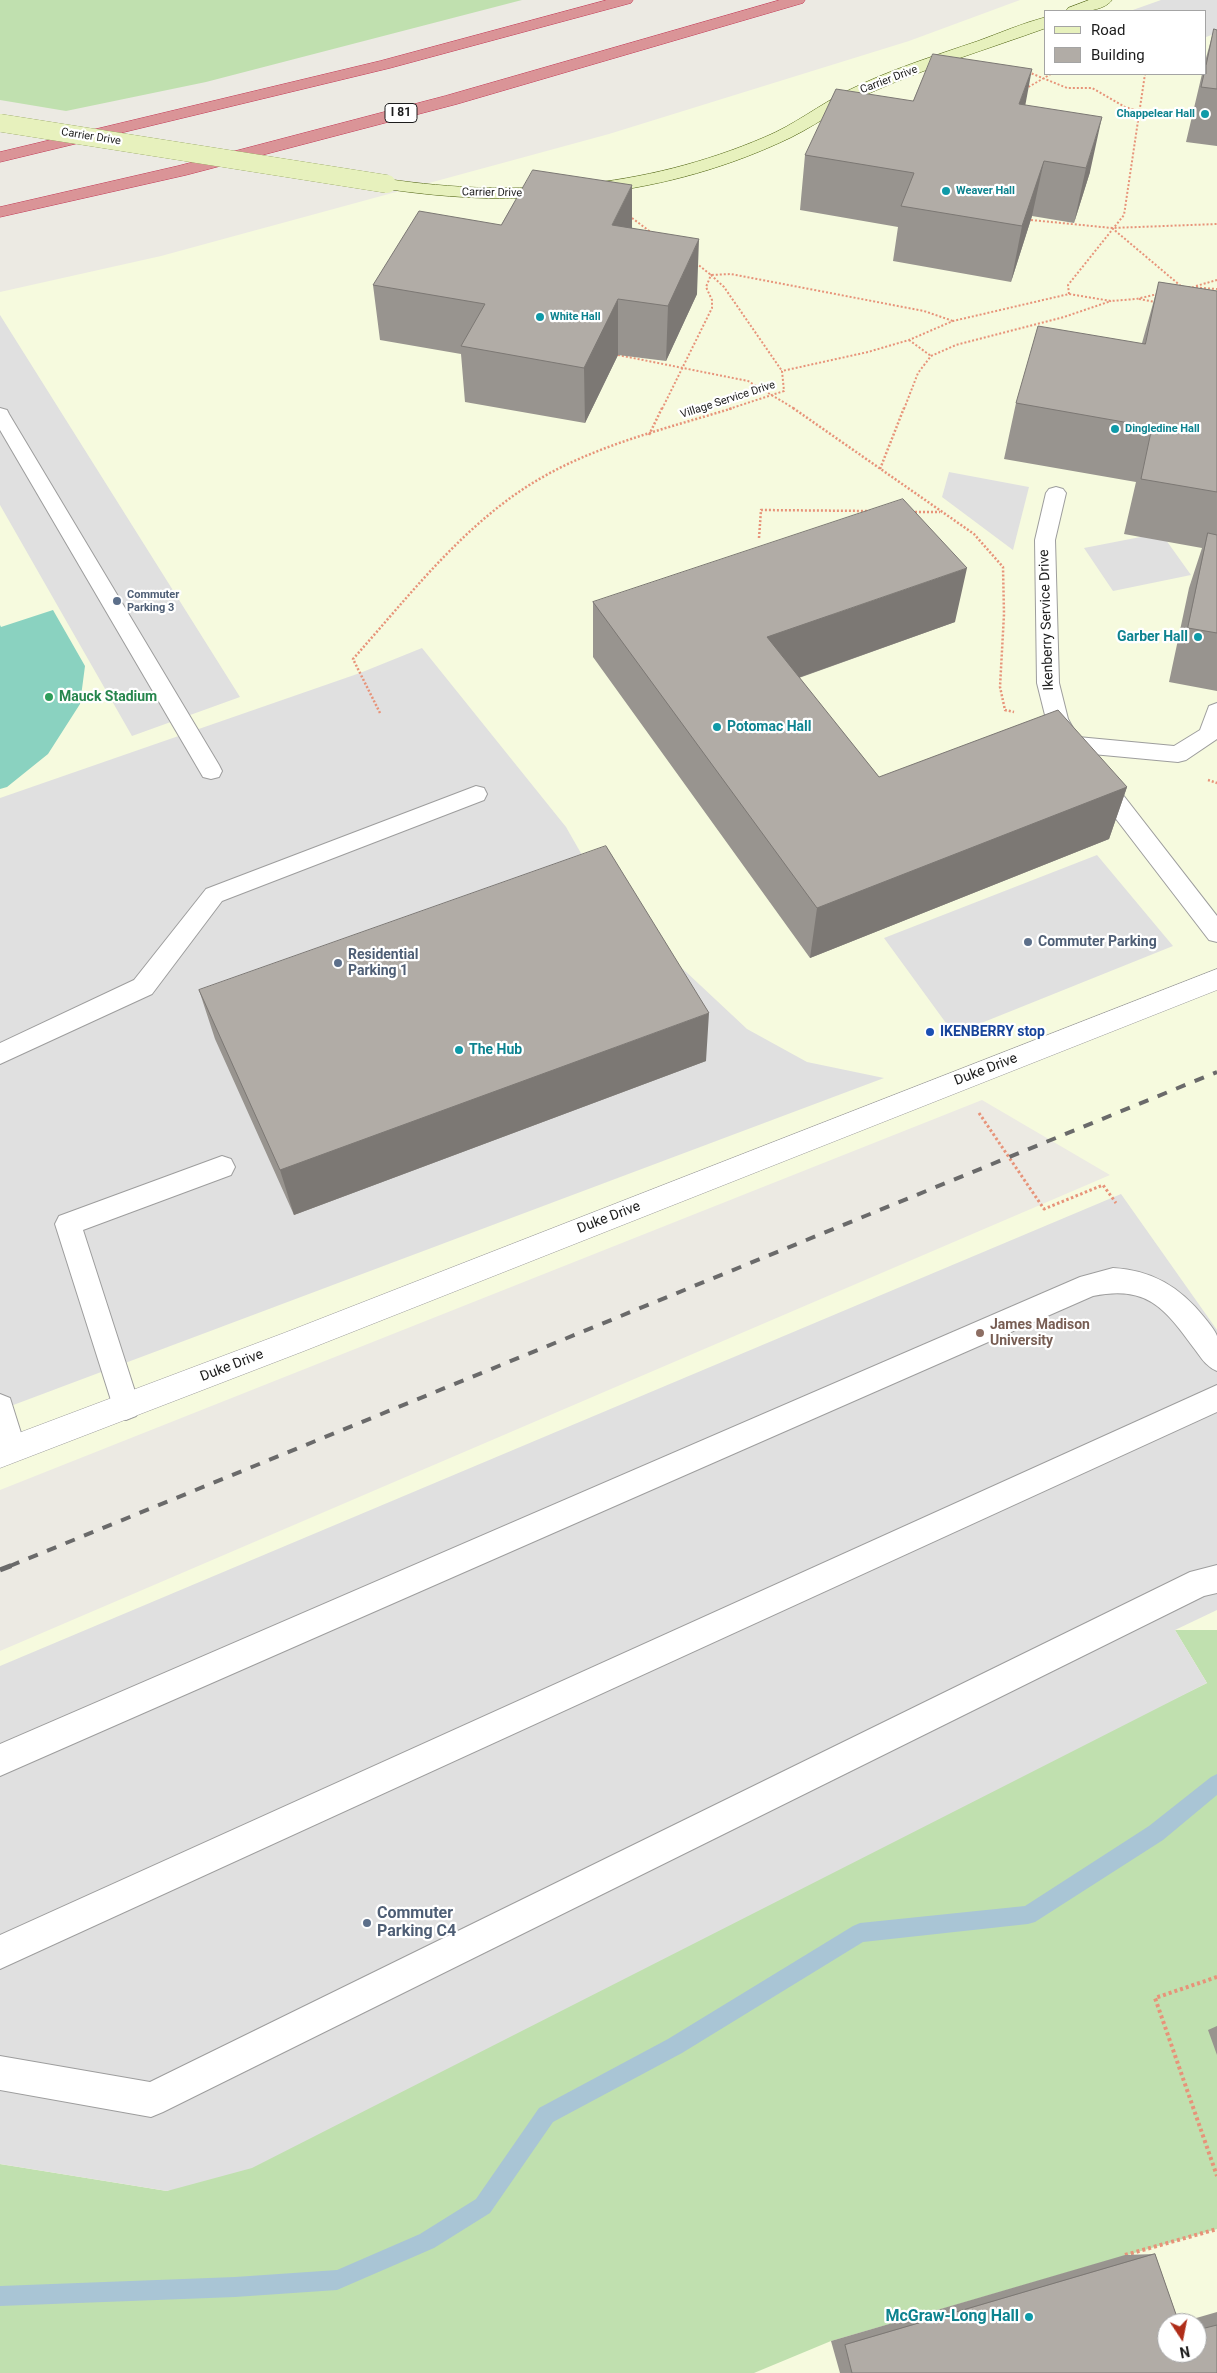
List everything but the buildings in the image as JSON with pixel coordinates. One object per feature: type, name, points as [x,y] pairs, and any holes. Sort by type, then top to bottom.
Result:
[{"type":"highway","points":[[0,157],[384,66],[625,0]]},
{"type":"highway","name":"I 81","points":[[0,212],[180,171],[451,100],[797,0]]},
{"type":"street","points":[[1077,10],[1104,0]]},
{"type":"street","name":"Carrier Drive","points":[[0,122],[387,184],[449,192],[538,193],[612,186],[667,175],[718,161],[755,148],[797,128],[865,89],[1044,23]]},
{"type":"street","name":"Duke Drive","points":[[6,1451],[126,1407],[1217,979]]},
{"type":"lane","points":[[0,414],[211,770]]},
{"type":"lane","name":"Ikenberry Service Drive","points":[[1056,493],[1045,540],[1050,701],[1057,719],[1071,744],[1217,933]]},
{"type":"lane","points":[[1071,744],[1178,754],[1209,734],[1217,711]]},
{"type":"lane","points":[[0,1054],[143,988],[214,895],[476,794]]},
{"type":"lane","points":[[126,1407],[68,1224],[222,1167]]},
{"type":"lane","points":[[0,1760],[1090,1285],[1107,1281],[1132,1282],[1167,1296],[1186,1314],[1217,1358]]},
{"type":"lane","points":[[0,1952],[1217,1398]]},
{"type":"lane","points":[[0,1407],[6,1451]]},
{"type":"lane","points":[[0,2073],[150,2100],[1201,1582],[1217,1578]]},
{"type":"path","points":[[1022,69],[1042,79],[1071,89],[1092,88],[1125,107],[1138,111]]},
{"type":"path","points":[[1018,94],[1048,75]]},
{"type":"path","points":[[1069,294],[1068,285],[1124,215],[1145,75]]},
{"type":"path","points":[[632,218],[658,236]]},
{"type":"path","points":[[1031,220],[1112,228],[1217,224]]},
{"type":"path","points":[[1112,228],[1182,288]]},
{"type":"path","points":[[696,263],[724,287],[782,371]]},
{"type":"path","points":[[711,275],[730,274],[924,311],[953,321]]},
{"type":"path","points":[[648,436],[712,308],[712,300],[706,287],[711,275]]},
{"type":"path","points":[[1193,287],[1217,280]]},
{"type":"path","points":[[1173,290],[1193,287],[1217,288]]},
{"type":"path","name":"Village Service Drive","points":[[380,713],[353,659],[461,541],[501,507],[536,482],[570,462],[784,391],[782,371],[816,365],[909,340],[953,321],[1069,294],[1111,301],[1136,299],[1164,292]]},
{"type":"path","points":[[1136,299],[1163,303]]},
{"type":"path","points":[[880,470],[918,373],[931,356],[956,345],[1064,317],[1111,301]]},
{"type":"path","points":[[909,340],[931,356]]},
{"type":"path","points":[[618,355],[748,381],[774,395],[974,534],[1002,567],[1004,614],[1000,687],[1005,710],[1057,719]]},
{"type":"path","points":[[759,538],[760,510],[875,511]]},
{"type":"path","points":[[904,512],[942,512]]},
{"type":"path","points":[[1199,778],[1217,783]]},
{"type":"path","points":[[958,1081],[1044,1209],[1104,1185],[1116,1203]]},
{"type":"path","points":[[1217,1977],[1155,1998],[1217,2176]]},
{"type":"path","points":[[1125,2255],[1217,2229]]},
{"type":"shaded area","name":"James Madison University","points":[[1020,0],[1217,0],[1217,2373],[0,2373],[0,1651],[1110,1175],[982,1100],[0,1490],[0,292],[161,256],[609,134],[909,41]]},
{"type":"shaded area","points":[[1161,0],[1217,0],[1217,33],[1207,37],[1207,10],[1133,10]]},
{"type":"shaded area","name":"Commuter Parking 3","points":[[0,315],[240,697],[132,736],[0,505]]},
{"type":"shaded area","points":[[949,472],[1029,487],[1013,550],[942,497]]},
{"type":"shaded area","points":[[1161,533],[1191,575],[1113,591],[1084,548]]},
{"type":"shaded area","name":"Residential Parking 1","points":[[422,648],[566,827],[606,897],[747,1029],[807,1062],[884,1078],[0,1410],[0,798],[360,673]]},
{"type":"shaded area","name":"Commuter Parking","points":[[1097,855],[1173,946],[954,1034],[884,938]]},
{"type":"shaded area","name":"Commuter Parking C4","points":[[1121,1194],[1217,1330],[1217,1610],[1175,1630],[1207,1683],[252,2168],[167,2191],[0,2164],[0,1666]]},
{"type":"green space","points":[[0,0],[522,0],[206,82],[66,111],[0,100]]},
{"type":"green space","name":"Mauck Stadium","points":[[53,610],[85,666],[80,704],[48,754],[7,787],[0,789],[0,625],[1,627]]},
{"type":"green space","points":[[1175,1630],[1217,1630],[1217,2229],[831,2341],[754,2373],[0,2373],[0,2164],[167,2191],[1207,1683]]},
{"type":"waterway","points":[[0,2296],[235,2287],[337,2280],[427,2241],[483,2206],[546,2115],[675,2046],[860,1933],[1028,1915],[1156,1833],[1217,1783]]},
{"type":"railway","points":[[10,1566],[1217,1072]]},
{"type":"railway","points":[[0,1570],[13,1565]]},
{"type":"place","name":"Chappelear Hall","points":[[1205,114]]},
{"type":"place","name":"Weaver Hall","points":[[946,191]]},
{"type":"place","name":"White Hall","points":[[540,317]]},
{"type":"place","name":"Dingledine Hall","points":[[1115,429]]},
{"type":"place","name":"Commuter Parking 3","points":[[117,601]]},
{"type":"place","name":"Garber Hall","points":[[1198,637]]},
{"type":"place","name":"Mauck Stadium","points":[[49,697]]},
{"type":"place","name":"Potomac Hall","points":[[717,727]]},
{"type":"place","name":"Commuter Parking","points":[[1028,942]]},
{"type":"place","name":"Residential Parking 1","points":[[338,963]]},
{"type":"place","name":"IKENBERRY stop","points":[[930,1032]]},
{"type":"place","name":"The Hub","points":[[459,1050]]},
{"type":"place","name":"James Madison University","points":[[980,1333]]},
{"type":"place","name":"Commuter Parking C4","points":[[367,1923]]},
{"type":"place","name":"McGraw-Long Hall","points":[[1029,2317]]}]
